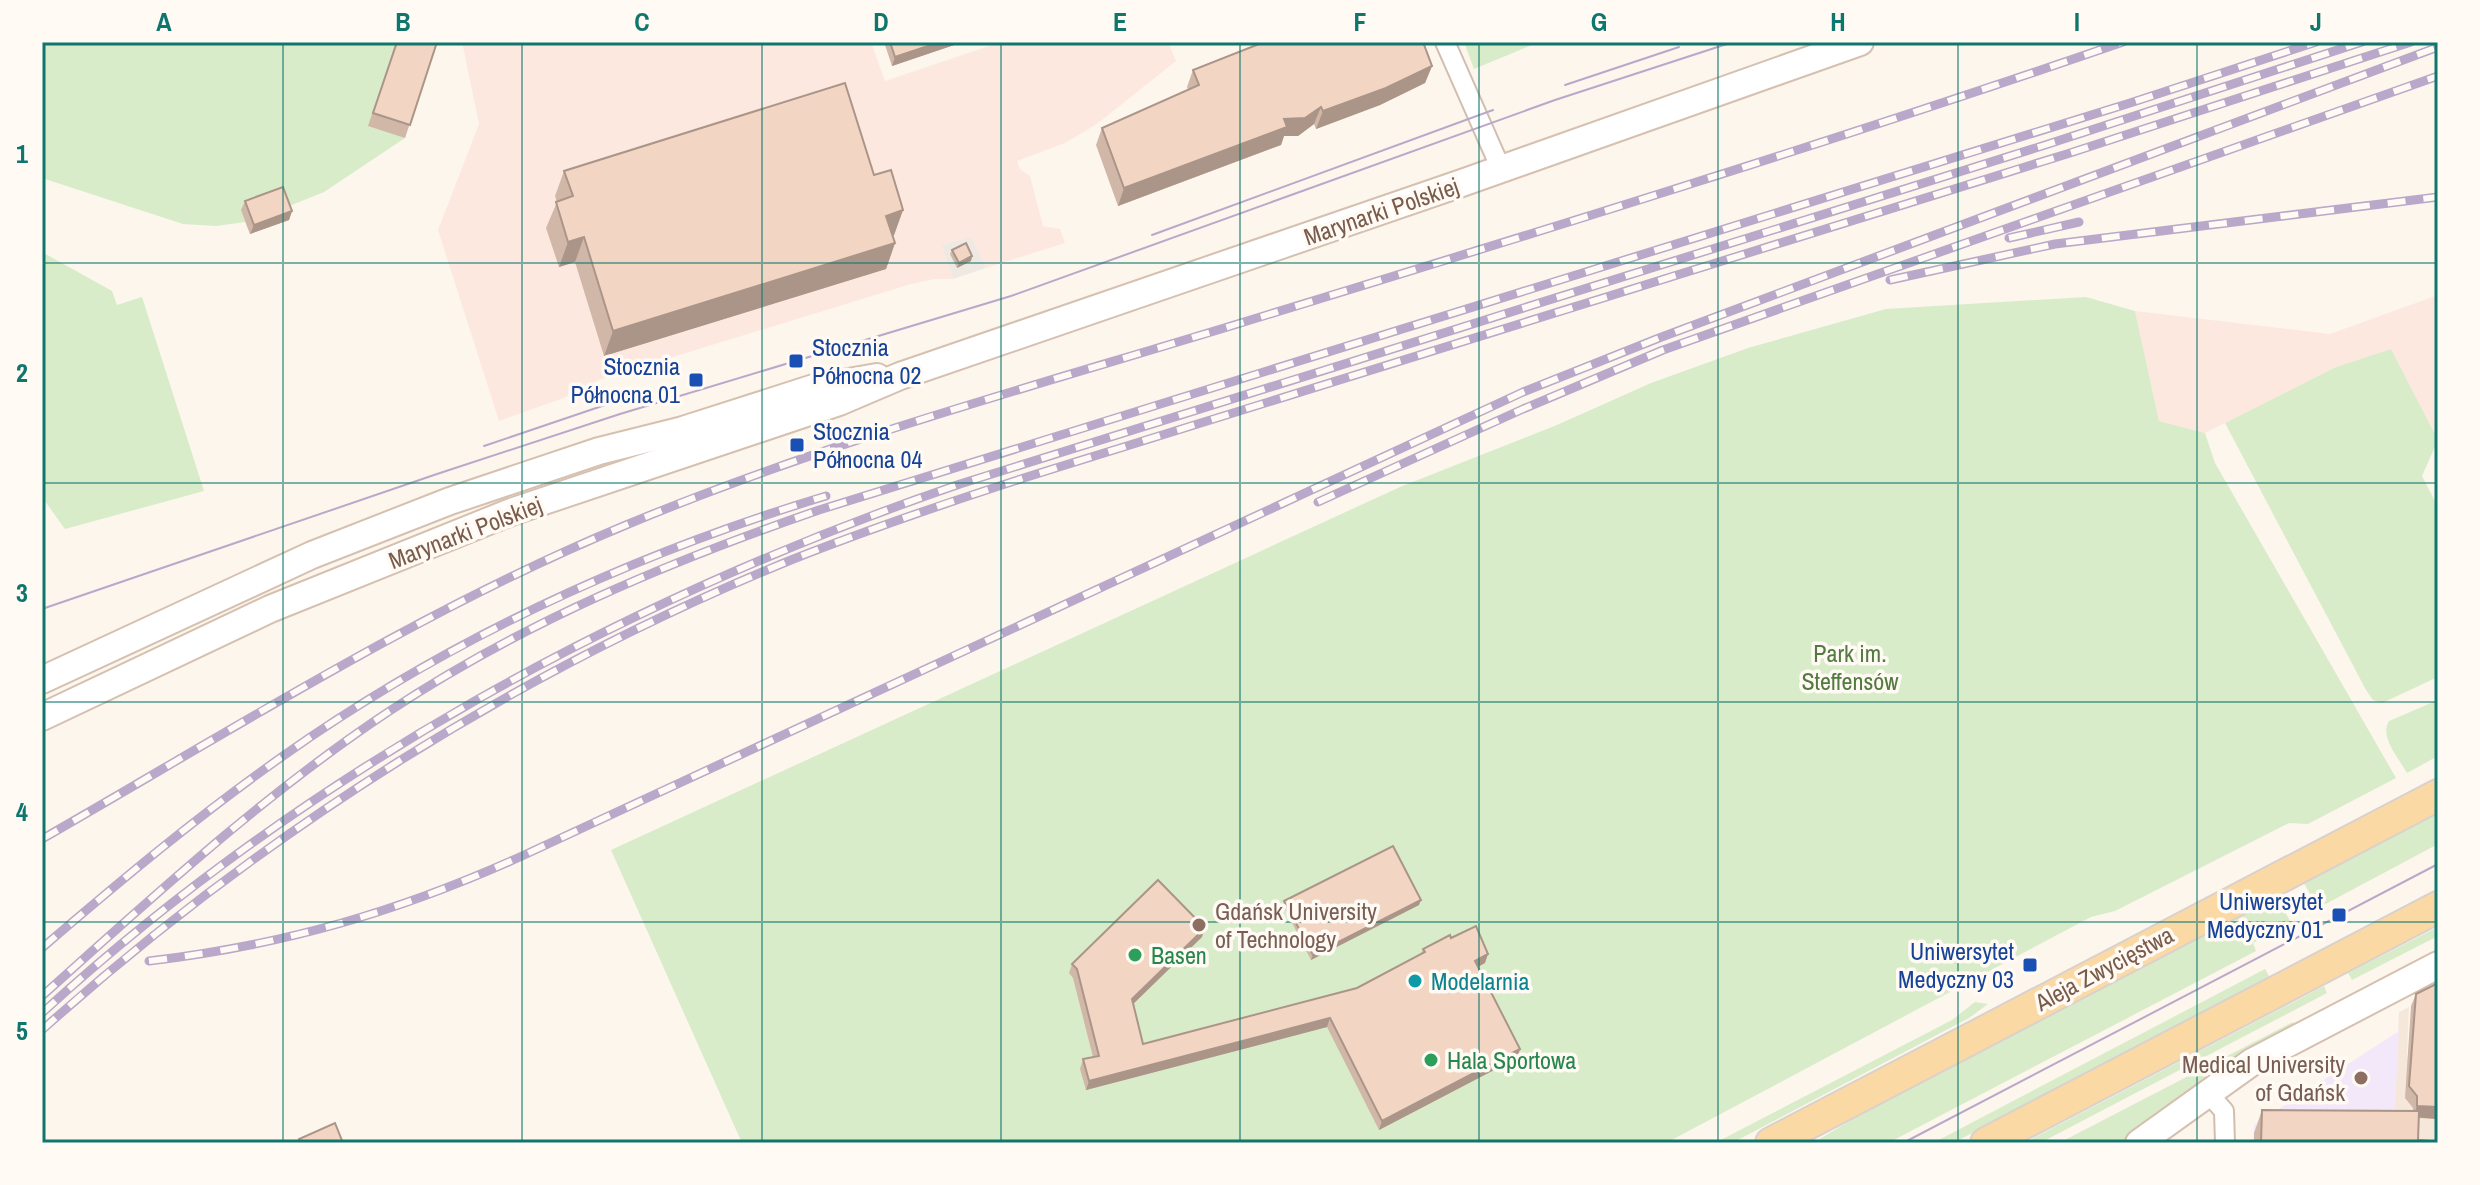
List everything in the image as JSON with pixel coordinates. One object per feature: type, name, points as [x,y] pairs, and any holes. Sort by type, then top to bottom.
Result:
[{"type":"main road","name":"Marynarki Polskiej","points":[[42,717],[270,609],[511,512],[826,407],[900,376],[1860,42]]},
{"type":"main road","name":"Marynarki Polskiej","points":[[42,680],[312,555],[450,501],[638,439],[683,430],[814,388],[867,377],[900,376]]},
{"type":"main road","points":[[540,471],[549,500]]},
{"type":"main road","name":"Aleja Zwycięstwa","points":[[1771,1143],[2438,795]]},
{"type":"main road","points":[[1986,1143],[2438,907]]},
{"type":"main road","points":[[2139,1143],[2252,1062],[2438,965]]},
{"type":"street","points":[[1445,42],[1501,169]]},
{"type":"street","points":[[2208,1093],[2224,1111],[2225,1143]]},
{"type":"shaded area","points":[[462,42],[871,42],[885,81],[1001,42],[1168,42],[1176,61],[1097,124],[1065,143],[1017,161],[1020,169],[1030,176],[1043,226],[1060,229],[1065,243],[986,268],[971,238],[943,245],[953,279],[911,284],[601,379],[561,399],[499,421],[438,230],[479,124]]},
{"type":"shaded area","points":[[971,237],[986,268],[953,279],[942,245]]},
{"type":"shaded area","points":[[2438,295],[2438,440],[2391,349],[2336,367],[2205,433],[2159,421],[2135,311],[2330,334]]},
{"type":"shaded area","points":[[2409,1007],[2407,1057],[2438,1058],[2438,1143],[2393,1143],[2399,1012]]},
{"type":"shaded area","name":"Medical University of Gdańsk","points":[[2399,1031],[2393,1143],[2253,1143],[2254,1125]]},
{"type":"green space","points":[[42,42],[436,42],[405,138],[324,192],[284,208],[289,220],[250,234],[245,222],[216,226],[183,224],[42,178]]},
{"type":"green space","points":[[1464,42],[1539,42],[1474,69]]},
{"type":"green space","points":[[42,252],[112,291],[117,305],[142,297],[204,491],[65,529],[42,497]]},
{"type":"green space","name":"Park im. Steffensów","points":[[2086,297],[2135,311],[2159,421],[2205,433],[2215,463],[2396,778],[2308,824],[2289,823],[2115,911],[2091,917],[1666,1143],[742,1143],[611,850],[1400,487],[1557,425],[1651,383],[1748,348],[1886,309]]},
{"type":"green space","points":[[2391,349],[2438,440],[2422,476],[2438,507],[2438,677],[2382,703],[2373,700],[2366,690],[2225,423],[2336,367]]},
{"type":"green space","points":[[2438,700],[2438,756],[2407,773],[2388,741],[2389,721]]},
{"type":"green space","points":[[2438,813],[2438,844],[2318,908],[2304,883]]},
{"type":"green space","points":[[2277,897],[2291,923],[2253,943],[2256,951],[1888,1143],[1813,1143],[1856,1117]]},
{"type":"green space","points":[[2438,927],[2438,936],[2352,980],[2348,973]]},
{"type":"green space","points":[[2265,969],[2270,978],[1953,1143],[1933,1143]]},
{"type":"green space","points":[[2324,986],[2327,993],[2040,1143],[2024,1143]]},
{"type":"green space","points":[[1975,1002],[1988,1004],[1969,1018],[1732,1143],[1715,1143],[1952,1020]]},
{"type":"green space","points":[[2293,1022],[2295,1025],[2183,1096],[2120,1143],[2059,1143]]},
{"type":"building","points":[[397,42],[437,42],[410,125],[373,113]]},
{"type":"building","points":[[890,42],[940,42],[895,57]]},
{"type":"building","points":[[1264,42],[1423,42],[1432,66],[1386,88],[1323,111],[1321,107],[1305,118],[1284,119],[1287,127],[1124,188],[1102,128],[1199,85],[1193,70]]},
{"type":"building","points":[[845,83],[874,175],[891,170],[903,210],[886,216],[895,243],[613,331],[584,237],[568,242],[556,202],[573,196],[564,171]]},
{"type":"building","points":[[283,187],[292,211],[254,225],[245,201]]},
{"type":"building","points":[[966,243],[972,256],[959,263],[952,250]]},
{"type":"building","points":[[1393,846],[1421,900],[1313,955],[1284,901]]},
{"type":"building","points":[[1158,880],[1205,928],[1132,999],[1143,1044],[1357,988],[1425,952],[1423,949],[1476,926],[1488,954],[1475,961],[1520,1049],[1382,1121],[1330,1018],[1089,1081],[1083,1059],[1099,1056],[1077,969],[1072,964]]},
{"type":"building","points":[[2438,983],[2438,1107],[2417,1106],[2417,1096],[2409,1086],[2416,994]]},
{"type":"building","points":[[2262,1110],[2419,1111],[2418,1140],[2429,1143],[2261,1143]]},
{"type":"building","points":[[335,1123],[343,1143],[300,1143],[299,1139]]},
{"type":"tram line","points":[[42,609],[620,414],[1011,296],[1555,100],[1733,42]]},
{"type":"tram line","points":[[1565,85],[1679,47]]},
{"type":"tram line","points":[[1152,235],[1493,110]]},
{"type":"tram line","points":[[484,446],[608,404],[648,394]]},
{"type":"tram line","points":[[1903,1143],[2438,864]]},
{"type":"railway","points":[[42,839],[329,673],[475,594],[550,558],[700,495],[851,442],[1680,187],[2123,42]]},
{"type":"railway","points":[[42,996],[253,812],[388,712],[491,650],[652,573],[819,510],[2130,103],[2316,42]]},
{"type":"railway","points":[[42,1013],[143,926],[249,845],[359,770],[474,702],[591,639],[712,581],[835,530],[960,484],[2042,146],[2362,42]]},
{"type":"railway","points":[[42,1030],[213,889],[303,824],[396,763],[491,706],[589,653],[689,604],[791,560],[1030,476],[2070,153],[2411,42]]},
{"type":"railway","points":[[149,961],[294,936],[385,910],[476,876],[1523,392],[1659,338],[2438,47]]},
{"type":"railway","points":[[1318,502],[1523,409],[1663,350],[2438,76]]},
{"type":"railway","points":[[1890,280],[2055,244],[2438,197]]},
{"type":"railway","points":[[2009,238],[2079,222]]},
{"type":"railway","points":[[42,948],[160,849],[252,778],[410,675],[476,638],[613,573],[754,519],[826,496]]},
{"type":"place","name":"Stocznia Północna 02","points":[[796,361]]},
{"type":"place","name":"Stocznia Północna 01","points":[[696,380]]},
{"type":"place","name":"Stocznia Północna 04","points":[[797,445]]},
{"type":"place","name":"Uniwersytet Medyczny 01","points":[[2339,915]]},
{"type":"place","name":"Gdańsk University of Technology","points":[[1199,925]]},
{"type":"place","name":"Basen","points":[[1135,955]]},
{"type":"place","name":"Uniwersytet Medyczny 03","points":[[2030,965]]},
{"type":"place","name":"Modelarnia","points":[[1415,981]]},
{"type":"place","name":"Hala Sportowa","points":[[1431,1060]]},
{"type":"place","name":"Medical University of Gdańsk","points":[[2361,1078]]}]
